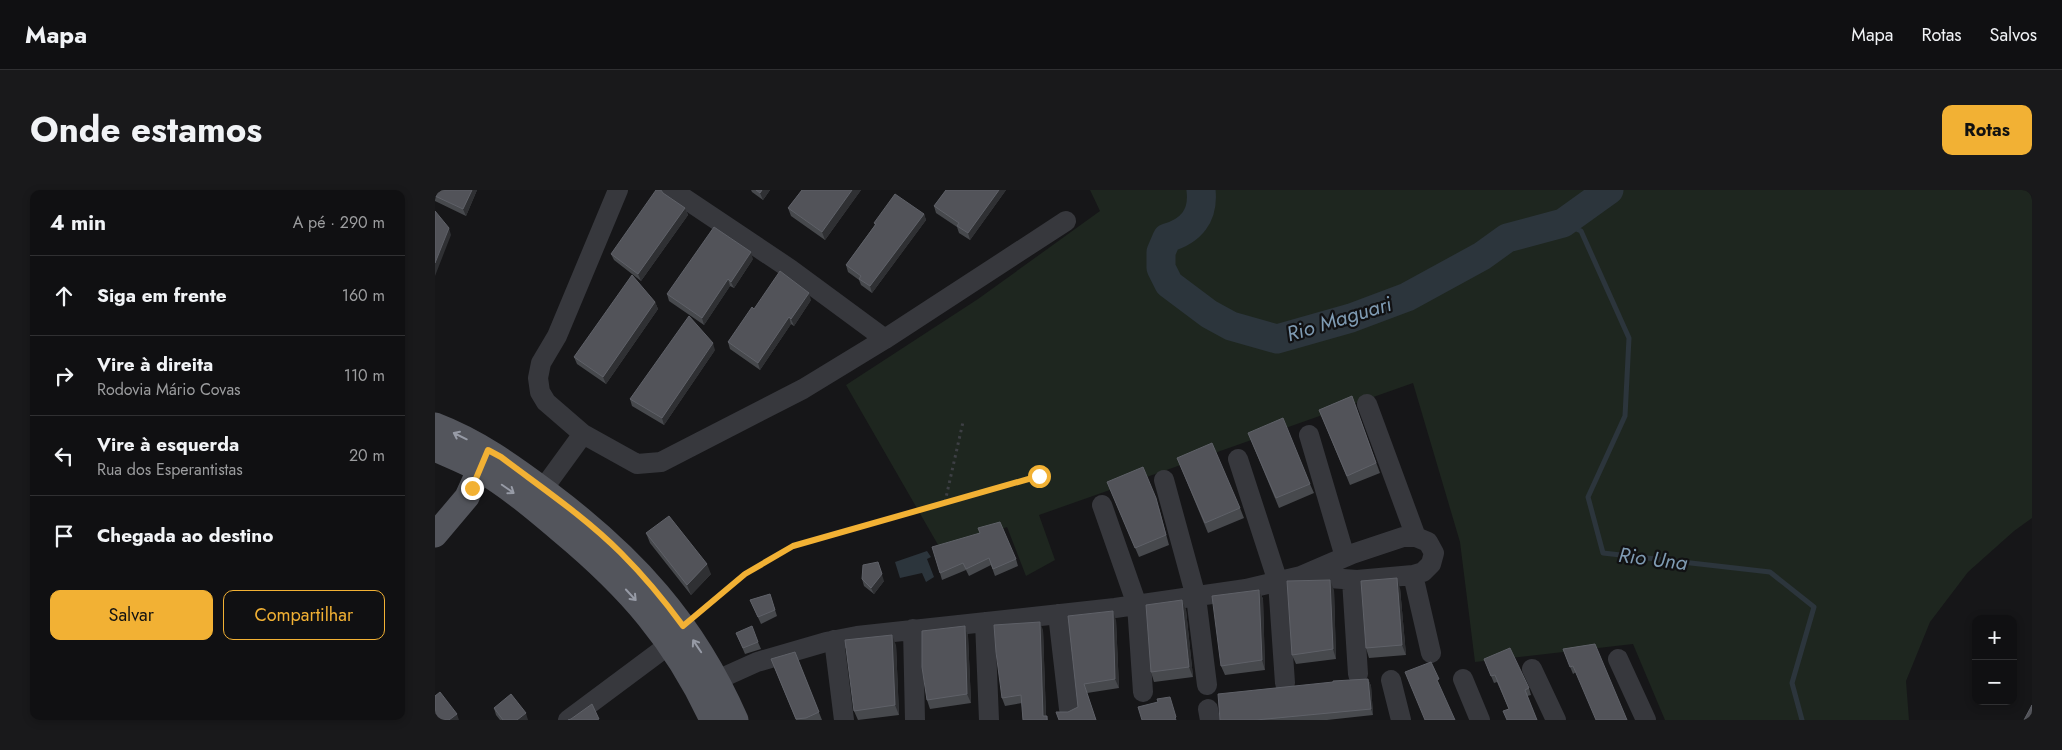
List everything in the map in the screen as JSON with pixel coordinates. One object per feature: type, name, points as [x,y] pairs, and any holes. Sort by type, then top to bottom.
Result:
[{"type":"main road","points":[[435,425],[484,460],[512,492],[599,563],[634,598],[677,635],[717,680],[736,720]]},
{"type":"main road","points":[[435,449],[484,460],[501,457],[582,518],[620,552],[651,584],[677,635],[691,675],[712,720]]},
{"type":"main road","points":[[435,535],[467,496],[484,460]]},
{"type":"street","points":[[618,190],[557,336],[541,363],[538,378],[540,392],[546,402],[583,434],[637,464],[661,462],[803,389],[885,339],[1066,221]]},
{"type":"street","points":[[672,190],[790,269],[885,339]]},
{"type":"street","points":[[1367,404],[1416,536]]},
{"type":"street","points":[[543,488],[583,434]]},
{"type":"street","points":[[1309,435],[1345,557]]},
{"type":"street","points":[[1238,459],[1278,582],[1285,683]]},
{"type":"street","points":[[1163,480],[1196,597],[1207,685]]},
{"type":"street","points":[[1103,505],[1137,605],[1143,692]]},
{"type":"street","points":[[717,680],[757,662],[835,640],[913,629],[1137,605],[1196,597],[1278,582],[1301,576],[1345,557],[1403,537],[1416,536],[1428,542],[1434,553],[1431,564],[1423,572],[1413,575],[1352,580],[1301,576]]},
{"type":"street","points":[[1413,575],[1431,653]]},
{"type":"street","points":[[1352,580],[1357,674]]},
{"type":"street","points":[[1058,614],[1069,709]]},
{"type":"street","points":[[985,622],[989,720]]},
{"type":"street","points":[[913,629],[915,720]]},
{"type":"street","points":[[568,720],[677,635]]},
{"type":"street","points":[[835,640],[845,720]]},
{"type":"street","points":[[1618,659],[1646,720]]},
{"type":"street","points":[[1532,669],[1556,720]]},
{"type":"street","points":[[1463,679],[1480,720]]},
{"type":"street","points":[[1391,680],[1401,720]]},
{"type":"path","points":[[945,503],[963,422]]},
{"type":"path","points":[[677,635],[745,574],[793,546],[1039,476]]},
{"type":"shaded area","points":[[1090,190],[2032,190],[2032,518],[2014,531],[1968,572],[1930,622],[1906,681],[1909,720],[1665,720],[1633,644],[1475,662],[1460,542],[1413,383],[1039,515],[1055,560],[1026,576],[1007,527],[941,550],[846,385],[978,299],[1100,211]]},
{"type":"shaded area","points":[[927,551],[931,557],[927,559],[934,577],[926,582],[922,573],[900,578],[895,562]]},
{"type":"building","points":[[435,190],[472,190],[463,209],[435,196]]},
{"type":"building","points":[[656,190],[661,190],[685,208],[638,274],[611,254]]},
{"type":"building","points":[[802,190],[852,190],[822,232],[788,208]]},
{"type":"building","points":[[946,190],[999,190],[968,233],[957,226],[959,223],[934,206]]},
{"type":"building","points":[[895,194],[924,214],[870,286],[859,279],[861,276],[846,265]]},
{"type":"building","points":[[435,211],[449,228],[435,263]]},
{"type":"building","points":[[714,227],[751,252],[731,282],[728,279],[702,318],[667,294]]},
{"type":"building","points":[[780,271],[809,293],[791,319],[789,317],[758,363],[728,342]]},
{"type":"building","points":[[632,275],[655,302],[603,377],[574,357]]},
{"type":"building","points":[[689,316],[713,343],[662,418],[630,399]]},
{"type":"building","points":[[1352,396],[1376,463],[1347,476],[1319,410]]},
{"type":"building","points":[[1283,418],[1310,484],[1276,498],[1248,433]]},
{"type":"building","points":[[1212,443],[1240,508],[1205,523],[1177,458]]},
{"type":"building","points":[[1143,467],[1156,498],[1166,535],[1135,548],[1107,482]]},
{"type":"building","points":[[669,516],[707,564],[687,585],[646,533]]},
{"type":"building","points":[[1000,522],[1016,559],[993,569],[989,558],[966,569],[963,563],[940,573],[932,547],[980,533],[978,528]]},
{"type":"building","points":[[878,562],[882,574],[871,588],[862,579],[863,565]]},
{"type":"building","points":[[1397,578],[1402,645],[1366,648],[1361,581]]},
{"type":"building","points":[[1330,580],[1333,649],[1292,655],[1287,581]]},
{"type":"building","points":[[1259,590],[1262,660],[1221,666],[1212,596]]},
{"type":"building","points":[[770,594],[775,610],[758,617],[750,600]]},
{"type":"building","points":[[1182,600],[1189,667],[1151,672],[1146,605]]},
{"type":"building","points":[[1113,611],[1115,679],[1084,684],[1096,720],[1059,720],[1056,712],[1068,712],[1078,707],[1068,616]]},
{"type":"building","points":[[1040,622],[1043,716],[1047,716],[1047,720],[1023,720],[1021,695],[1002,698],[994,625]]},
{"type":"building","points":[[752,626],[758,642],[743,648],[736,633]]},
{"type":"building","points":[[965,626],[967,694],[927,700],[922,667],[922,631]]},
{"type":"building","points":[[892,635],[895,705],[854,711],[845,640]]},
{"type":"building","points":[[1595,644],[1627,720],[1596,720],[1573,666],[1570,667],[1563,649]]},
{"type":"building","points":[[1510,648],[1529,688],[1525,690],[1537,720],[1507,720],[1503,711],[1509,709],[1495,675],[1491,676],[1484,659]]},
{"type":"building","points":[[795,652],[819,712],[806,718],[796,719],[771,659]]},
{"type":"building","points":[[1431,662],[1455,720],[1425,720],[1405,672]]},
{"type":"building","points":[[1368,679],[1371,709],[1256,720],[1220,720],[1218,694]]},
{"type":"building","points":[[440,692],[457,714],[449,720],[435,720],[435,696]]},
{"type":"building","points":[[511,694],[526,713],[517,720],[503,720],[494,708]]},
{"type":"building","points":[[1170,697],[1176,720],[1142,720],[1138,707],[1158,702],[1157,699]]},
{"type":"building","points":[[592,704],[599,719],[568,720],[571,719]]},
{"type":"building","points":[[2032,705],[2032,720],[2024,720]]},
{"type":"waterway","name":"Rio Maguari","points":[[1201,190],[1198,215],[1189,227],[1167,238],[1161,252],[1161,268],[1169,284],[1209,314],[1231,326],[1277,339],[1351,318],[1407,297],[1482,256],[1507,238],[1563,223],[1609,190]]},
{"type":"waterway","name":"Rio Una","points":[[1563,223],[1581,231],[1629,338],[1625,416],[1588,497],[1603,553],[1770,572],[1814,607],[1792,683],[1802,720]]},
{"type":"route","points":[[472,488],[488,450],[501,457],[582,518],[620,552],[651,584],[683,626],[745,574],[793,546],[1039,476]]}]
